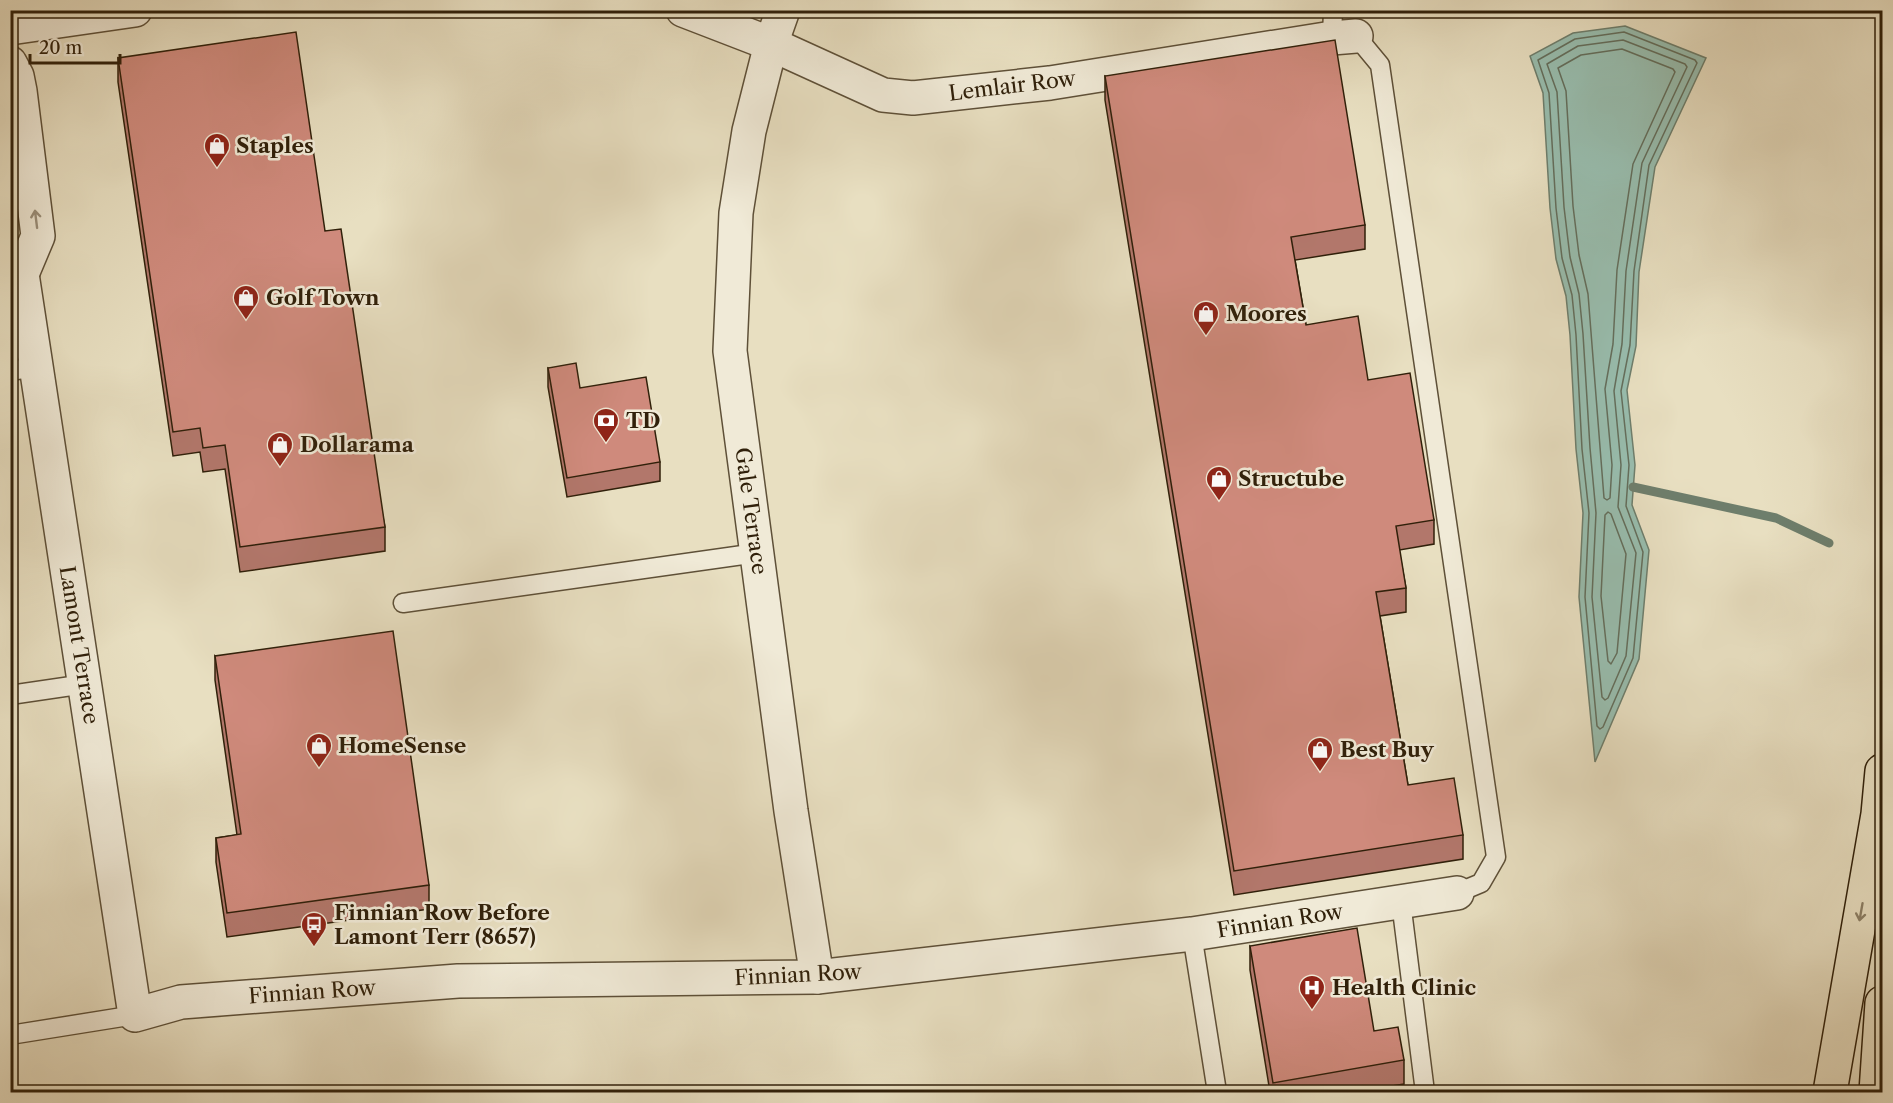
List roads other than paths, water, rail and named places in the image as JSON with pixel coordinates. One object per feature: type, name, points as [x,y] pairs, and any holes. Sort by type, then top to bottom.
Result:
[{"type":"highway","points":[[1830,1092],[1878,814],[1882,771]]},
{"type":"highway","points":[[1876,1092],[1882,1003]]},
{"type":"street","points":[[10,28],[135,10]]},
{"type":"street","name":"Lemlair Row","points":[[683,10],[771,44],[883,94],[913,98],[1050,83],[1340,28]]},
{"type":"street","name":"Gale Terrace","points":[[783,10],[771,44],[749,131],[736,213],[730,351],[791,810],[817,977]]},
{"type":"street","name":"Gale Terrace","points":[[771,44],[801,10]]},
{"type":"street","name":"Lamont Terrace","points":[[10,63],[17,76],[20,91],[38,236],[16,266],[23,369],[85,684],[135,1015]]},
{"type":"street","name":"Finnian Row","points":[[135,1015],[182,1002],[458,981],[817,977],[1192,934],[1457,894]]},
{"type":"lane","points":[[1340,28],[1380,65],[1496,857],[1481,883],[1457,894]]},
{"type":"lane","points":[[403,603],[757,553]]},
{"type":"lane","points":[[10,695],[85,684]]},
{"type":"lane","points":[[1401,902],[1425,1092]]},
{"type":"lane","points":[[1192,934],[1217,1092]]},
{"type":"lane","points":[[10,1035],[135,1015]]},
{"type":"water","points":[[1625,26],[1706,58],[1655,167],[1639,272],[1636,346],[1627,390],[1635,465],[1632,505],[1649,550],[1639,659],[1595,762],[1579,597],[1583,513],[1576,449],[1570,335],[1566,296],[1556,259],[1550,208],[1543,93],[1530,56],[1573,33]]},
{"type":"waterway","points":[[1633,487],[1776,518],[1829,543]]},
{"type":"place","name":"Staples","points":[[217,169]]},
{"type":"place","name":"Golf Town","points":[[246,321]]},
{"type":"place","name":"Moores","points":[[1206,337]]},
{"type":"place","name":"TD","points":[[606,444]]},
{"type":"place","name":"Dollarama","points":[[280,468]]},
{"type":"place","name":"Structube","points":[[1219,502]]},
{"type":"place","name":"HomeSense","points":[[319,769]]},
{"type":"place","name":"Best Buy","points":[[1320,773]]},
{"type":"place","name":"Finnian Row Before Lamont Terr (8657)","points":[[314,948]]},
{"type":"place","name":"Health Clinic","points":[[1312,1011]]}]
